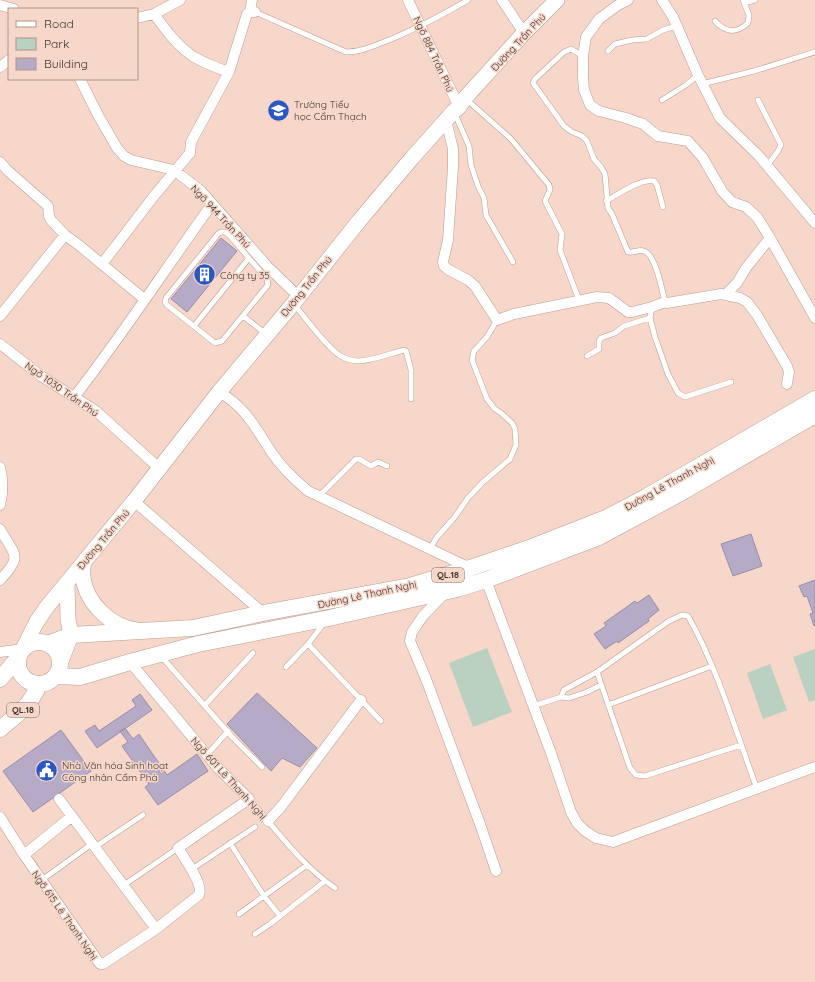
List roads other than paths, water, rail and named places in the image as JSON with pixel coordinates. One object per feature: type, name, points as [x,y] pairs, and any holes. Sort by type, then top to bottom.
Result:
[{"type":"highway","name":"Đường Lê Thanh Nghị","points":[[48,644],[71,635],[193,628],[263,613],[410,586],[470,568],[532,547],[619,511],[646,498],[815,399]]},
{"type":"highway","name":"Đường Lê Thanh Nghị","points":[[58,670],[80,677],[198,644],[329,618],[446,591],[486,580],[599,537],[677,495],[815,415]]},
{"type":"highway","points":[[0,679],[22,652],[35,642],[48,644],[57,652],[60,658],[58,670],[51,681],[39,685],[32,684],[22,677],[17,665],[22,652]]},
{"type":"highway","name":"QL.18","points":[[0,729],[26,707],[33,698],[39,685]]},
{"type":"main road","name":"Đường Trần Phú","points":[[22,652],[36,623],[67,583],[134,501],[219,392],[296,300],[373,204],[524,33],[557,0]]},
{"type":"main road","points":[[84,562],[83,576],[85,587],[95,606],[105,616],[120,625],[132,630],[150,631]]},
{"type":"main road","points":[[58,670],[71,635],[68,619],[67,583]]},
{"type":"street","points":[[138,18],[154,14],[180,0]]},
{"type":"street","points":[[102,264],[174,170],[190,153],[191,142],[229,72],[248,14],[252,12],[252,0]]},
{"type":"street","name":"Ngõ 884 Trần Phú","points":[[408,0],[421,26],[456,109],[448,240],[443,262],[444,266],[468,280],[475,286],[497,320]]},
{"type":"street","points":[[502,0],[524,33]]},
{"type":"street","points":[[628,0],[618,5],[599,19],[586,37],[583,56],[584,90],[590,105],[599,111],[642,124],[658,136],[688,141],[703,158],[722,191],[732,202],[746,207],[756,218],[770,238],[815,318]]},
{"type":"street","points":[[662,0],[720,118],[760,156],[815,223]]},
{"type":"street","points":[[0,5],[10,8]]},
{"type":"street","points":[[154,14],[176,42],[194,57],[229,72]]},
{"type":"street","points":[[0,67],[8,61]]},
{"type":"street","name":"Ngõ 944 Trần Phú","points":[[80,80],[98,115],[117,148],[124,156],[131,160],[174,170],[201,191],[296,300]]},
{"type":"street","points":[[0,162],[48,206],[51,220],[65,236],[144,299]]},
{"type":"street","points":[[75,396],[110,350],[144,299],[212,204]]},
{"type":"street","points":[[0,316],[65,236]]},
{"type":"street","points":[[725,295],[737,283],[746,268],[770,238]]},
{"type":"street","points":[[497,320],[514,314],[597,296],[609,298],[628,312],[652,307],[665,302],[721,294],[740,298],[746,302],[757,315],[787,366],[789,372],[787,384]]},
{"type":"street","name":"Ngõ 1030 Trần Phú","points":[[0,344],[41,376],[75,396],[96,411],[159,468]]},
{"type":"street","points":[[219,392],[231,398],[252,420],[273,454],[288,473],[308,491],[470,568]]},
{"type":"street","points":[[0,467],[2,474],[0,505]]},
{"type":"street","points":[[134,501],[263,613]]},
{"type":"street","points":[[0,529],[12,548],[15,556],[13,565],[0,580]]},
{"type":"street","points":[[486,580],[571,812],[584,832],[596,838],[613,842],[815,767]]},
{"type":"street","points":[[446,591],[423,616],[412,632],[410,641],[466,787],[496,871]]},
{"type":"street","points":[[0,652],[22,652]]},
{"type":"street","name":"Ngõ 601 Lê Thanh Nghị","points":[[130,662],[217,767],[249,799]]},
{"type":"street","points":[[268,821],[281,807],[361,700]]},
{"type":"street","points":[[60,799],[156,928]]},
{"type":"street","points":[[192,869],[178,848],[249,799]]},
{"type":"street","points":[[24,855],[72,816]]},
{"type":"street","name":"Ngõ 615 Lê Thanh Nghị","points":[[0,817],[24,855],[100,964],[103,964],[194,901],[201,892],[192,869]]},
{"type":"lane","points":[[252,12],[346,52],[355,52],[364,50],[421,26],[468,0]]},
{"type":"lane","points":[[715,21],[722,28],[731,31],[741,29],[748,23],[749,15],[744,2],[755,0]]},
{"type":"lane","points":[[608,51],[615,44],[632,40],[647,40],[663,30],[676,26]]},
{"type":"lane","points":[[583,56],[571,49],[564,52],[533,82],[564,126],[572,132],[582,136],[587,142],[594,159],[605,174],[606,201],[608,208],[628,252],[632,253],[642,250],[653,258],[665,302]]},
{"type":"lane","points":[[662,100],[686,85],[700,80],[754,71],[815,52]]},
{"type":"lane","points":[[758,100],[780,145],[778,151],[767,166]]},
{"type":"lane","points":[[456,109],[469,146],[471,165],[484,198],[486,215],[513,262]]},
{"type":"lane","points":[[456,109],[511,139],[549,185],[550,190],[544,201],[562,234],[560,250],[579,300]]},
{"type":"lane","points":[[606,201],[650,180],[654,181],[657,185],[663,207]]},
{"type":"lane","points":[[225,232],[267,279],[268,285],[243,316],[222,341],[215,343],[167,305],[166,302],[166,298],[218,234],[225,232]]},
{"type":"lane","points":[[194,326],[249,258]]},
{"type":"lane","points":[[296,300],[328,344],[346,358],[358,361],[375,359],[404,350],[406,351],[411,370],[411,399]]},
{"type":"lane","points":[[652,307],[650,318],[655,337],[668,374],[681,396],[685,397],[731,382]]},
{"type":"lane","points":[[243,316],[267,334]]},
{"type":"lane","points":[[587,356],[597,351],[599,341],[602,338],[615,333],[624,326],[650,318]]},
{"type":"lane","points":[[430,549],[437,537],[454,518],[468,498],[482,483],[510,459],[516,445],[515,429],[512,423],[495,409],[487,399],[472,360],[474,351],[487,337],[497,320]]},
{"type":"lane","points":[[319,496],[356,459],[359,459],[371,466],[378,462],[387,466]]},
{"type":"lane","points":[[561,697],[564,690],[597,672],[669,621],[682,615],[688,616],[701,640],[712,666],[757,789]]},
{"type":"lane","points":[[286,667],[308,644],[329,618]]},
{"type":"lane","points":[[308,644],[381,721]]},
{"type":"lane","points":[[160,654],[262,767]]},
{"type":"lane","points":[[205,705],[253,654]]},
{"type":"lane","points":[[608,705],[712,666]]},
{"type":"lane","points":[[597,672],[630,768],[636,775],[645,776],[740,744]]},
{"type":"lane","points":[[533,706],[561,697],[569,698],[587,692],[601,685]]},
{"type":"lane","points":[[207,755],[228,731]]},
{"type":"lane","name":"Ngõ 601 Lê Thanh Nghị","points":[[249,799],[307,865],[334,888]]},
{"type":"lane","points":[[42,880],[94,845],[143,815]]},
{"type":"lane","points":[[192,869],[255,827]]},
{"type":"lane","points":[[230,844],[264,896],[280,916]]},
{"type":"lane","points":[[124,885],[178,848]]},
{"type":"lane","points":[[239,914],[307,865]]},
{"type":"lane","points":[[255,934],[325,881]]},
{"type":"place","name":"Trường Tiểu học Cẩm Thạch","points":[[278,110]]},
{"type":"place","name":"Công ty 35","points":[[204,275]]},
{"type":"place","name":"Nhà Văn hóa Sinh hoạt Công nhân Cẩm Phả","points":[[47,771]]}]
